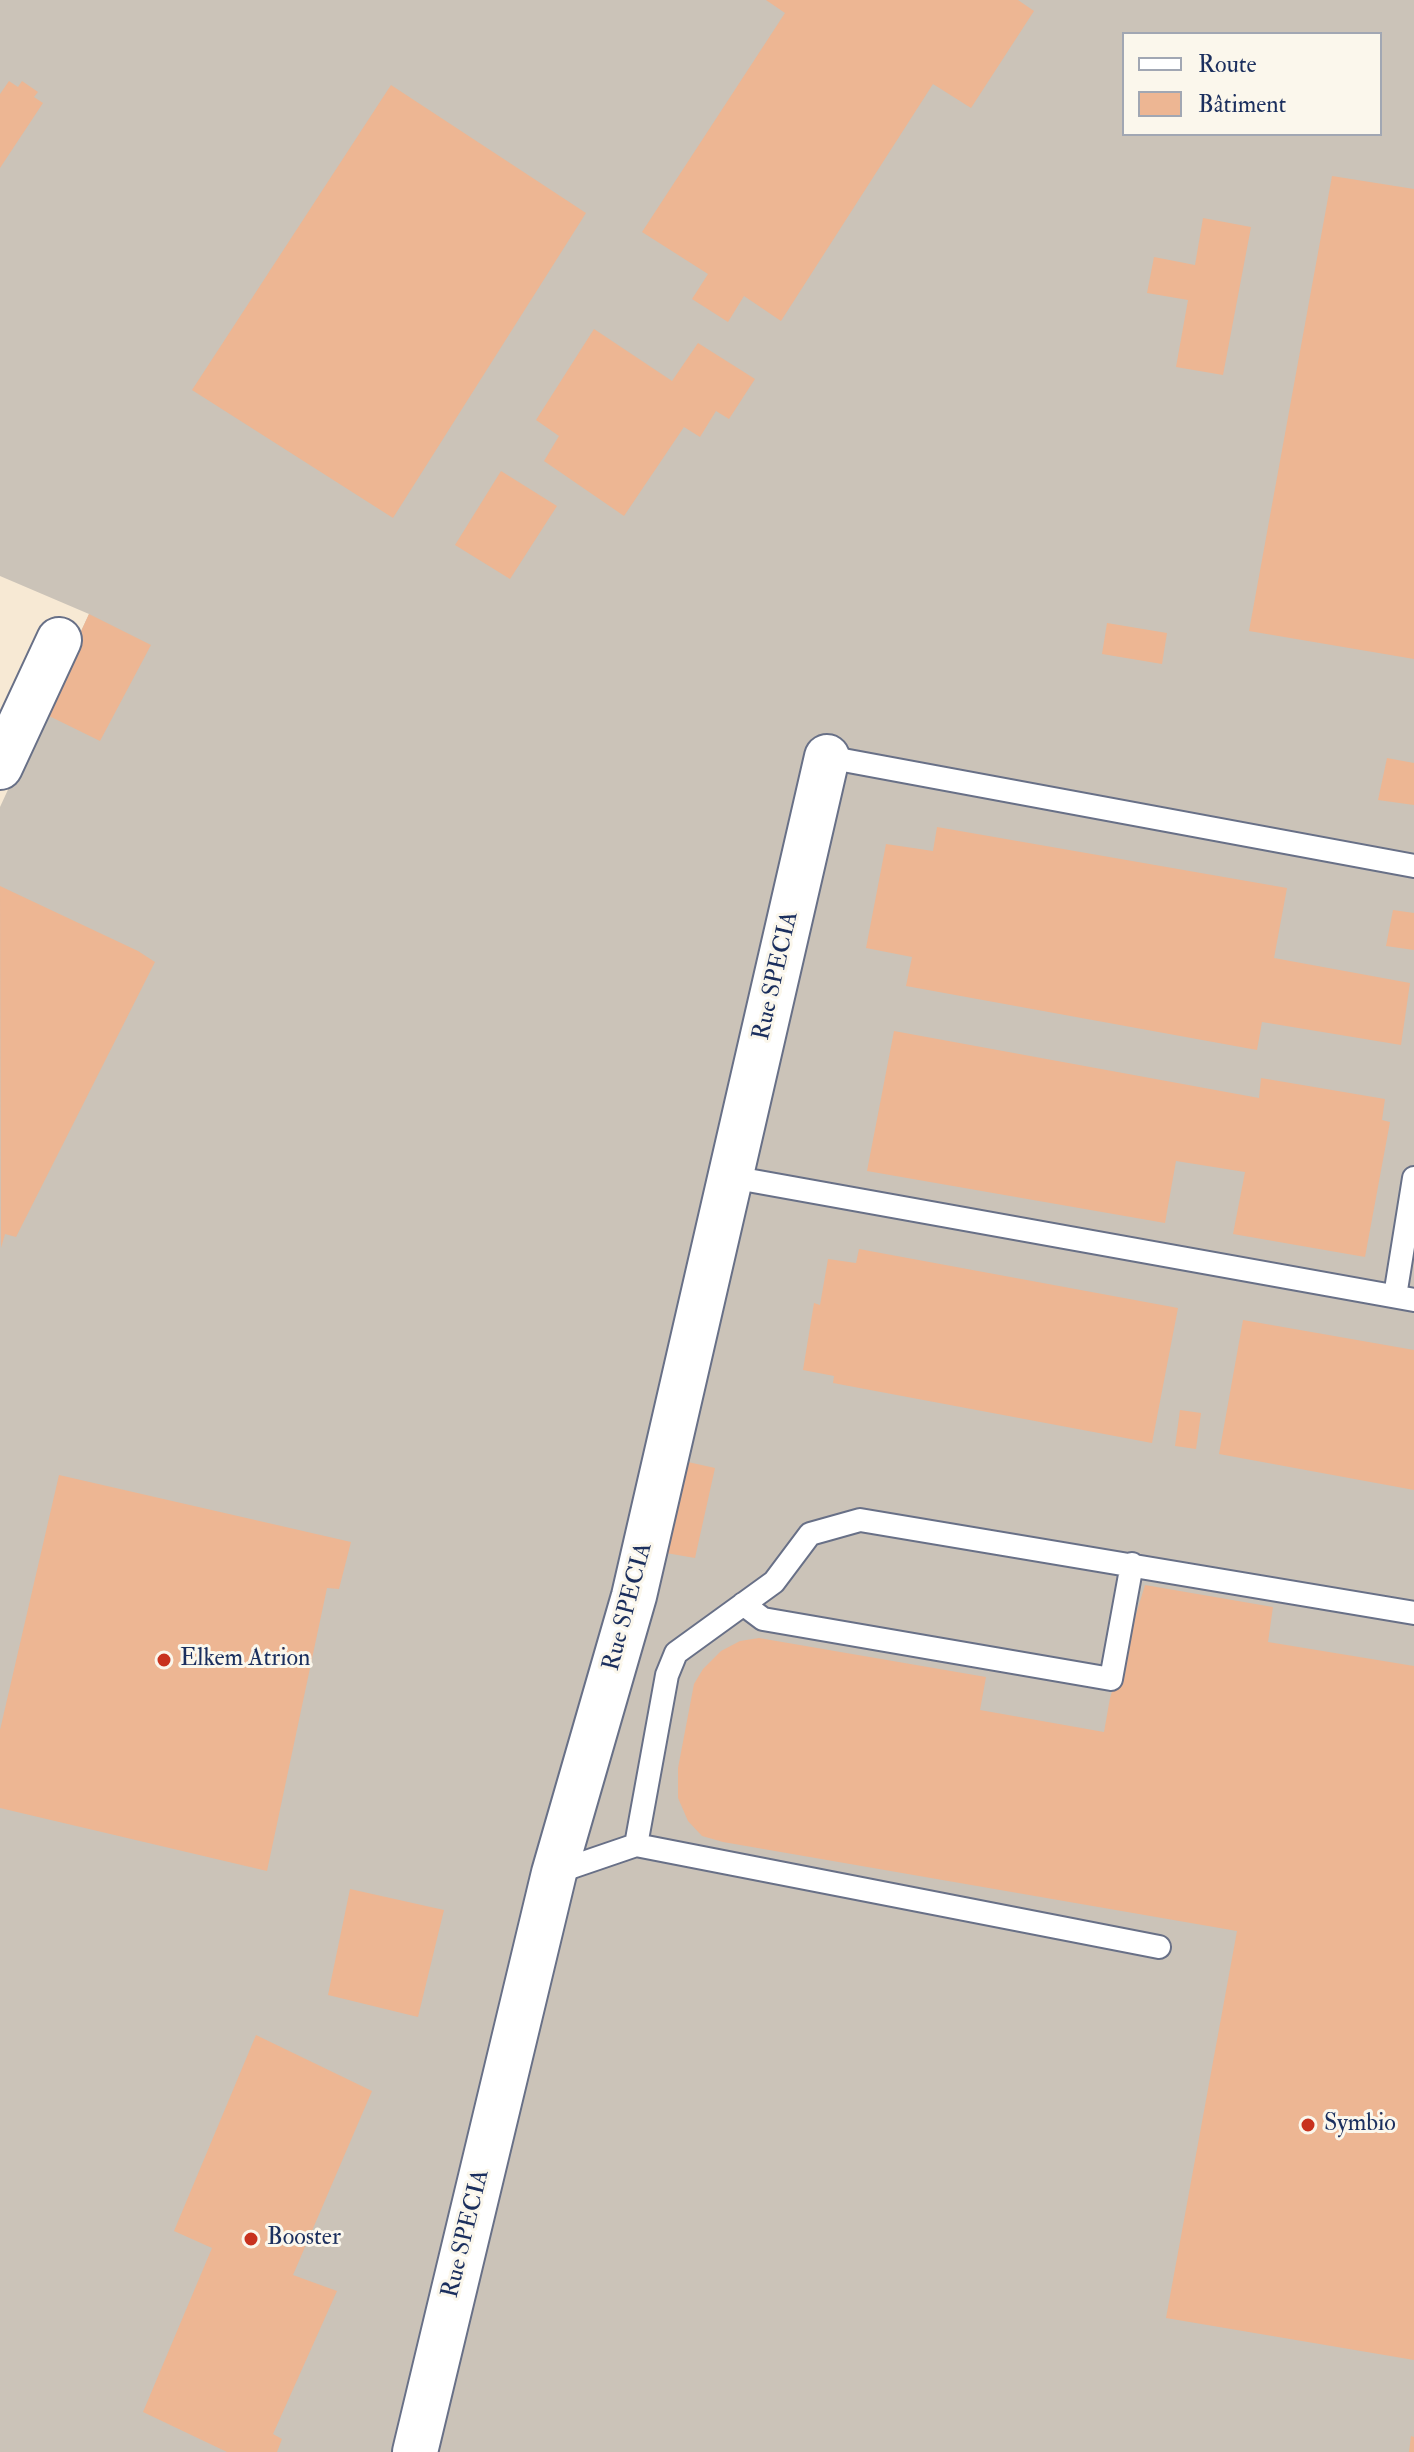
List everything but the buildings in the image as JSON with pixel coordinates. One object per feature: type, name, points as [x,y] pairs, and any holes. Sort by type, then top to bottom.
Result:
[{"type":"street","points":[[0,767],[59,640]]},
{"type":"street","name":"Rue SPECIA","points":[[415,2452],[554,1873],[634,1596],[827,757]]},
{"type":"lane","points":[[827,757],[1414,866]]},
{"type":"lane","points":[[731,1177],[1404,1298],[1414,1178]]},
{"type":"lane","points":[[636,1845],[667,1675],[676,1653],[774,1582],[810,1534],[860,1520],[1414,1613]]},
{"type":"lane","points":[[743,1604],[763,1619],[1111,1679],[1132,1564]]},
{"type":"lane","points":[[554,1873],[636,1845],[1159,1947]]},
{"type":"shaded area","points":[[0,0],[1414,0],[1414,2452],[0,2452],[0,807],[89,614],[0,576]]},
{"type":"place","name":"Elkem Atrion","points":[[164,1660]]},
{"type":"place","name":"Symbio","points":[[1308,2125]]},
{"type":"place","name":"Booster","points":[[251,2239]]}]
